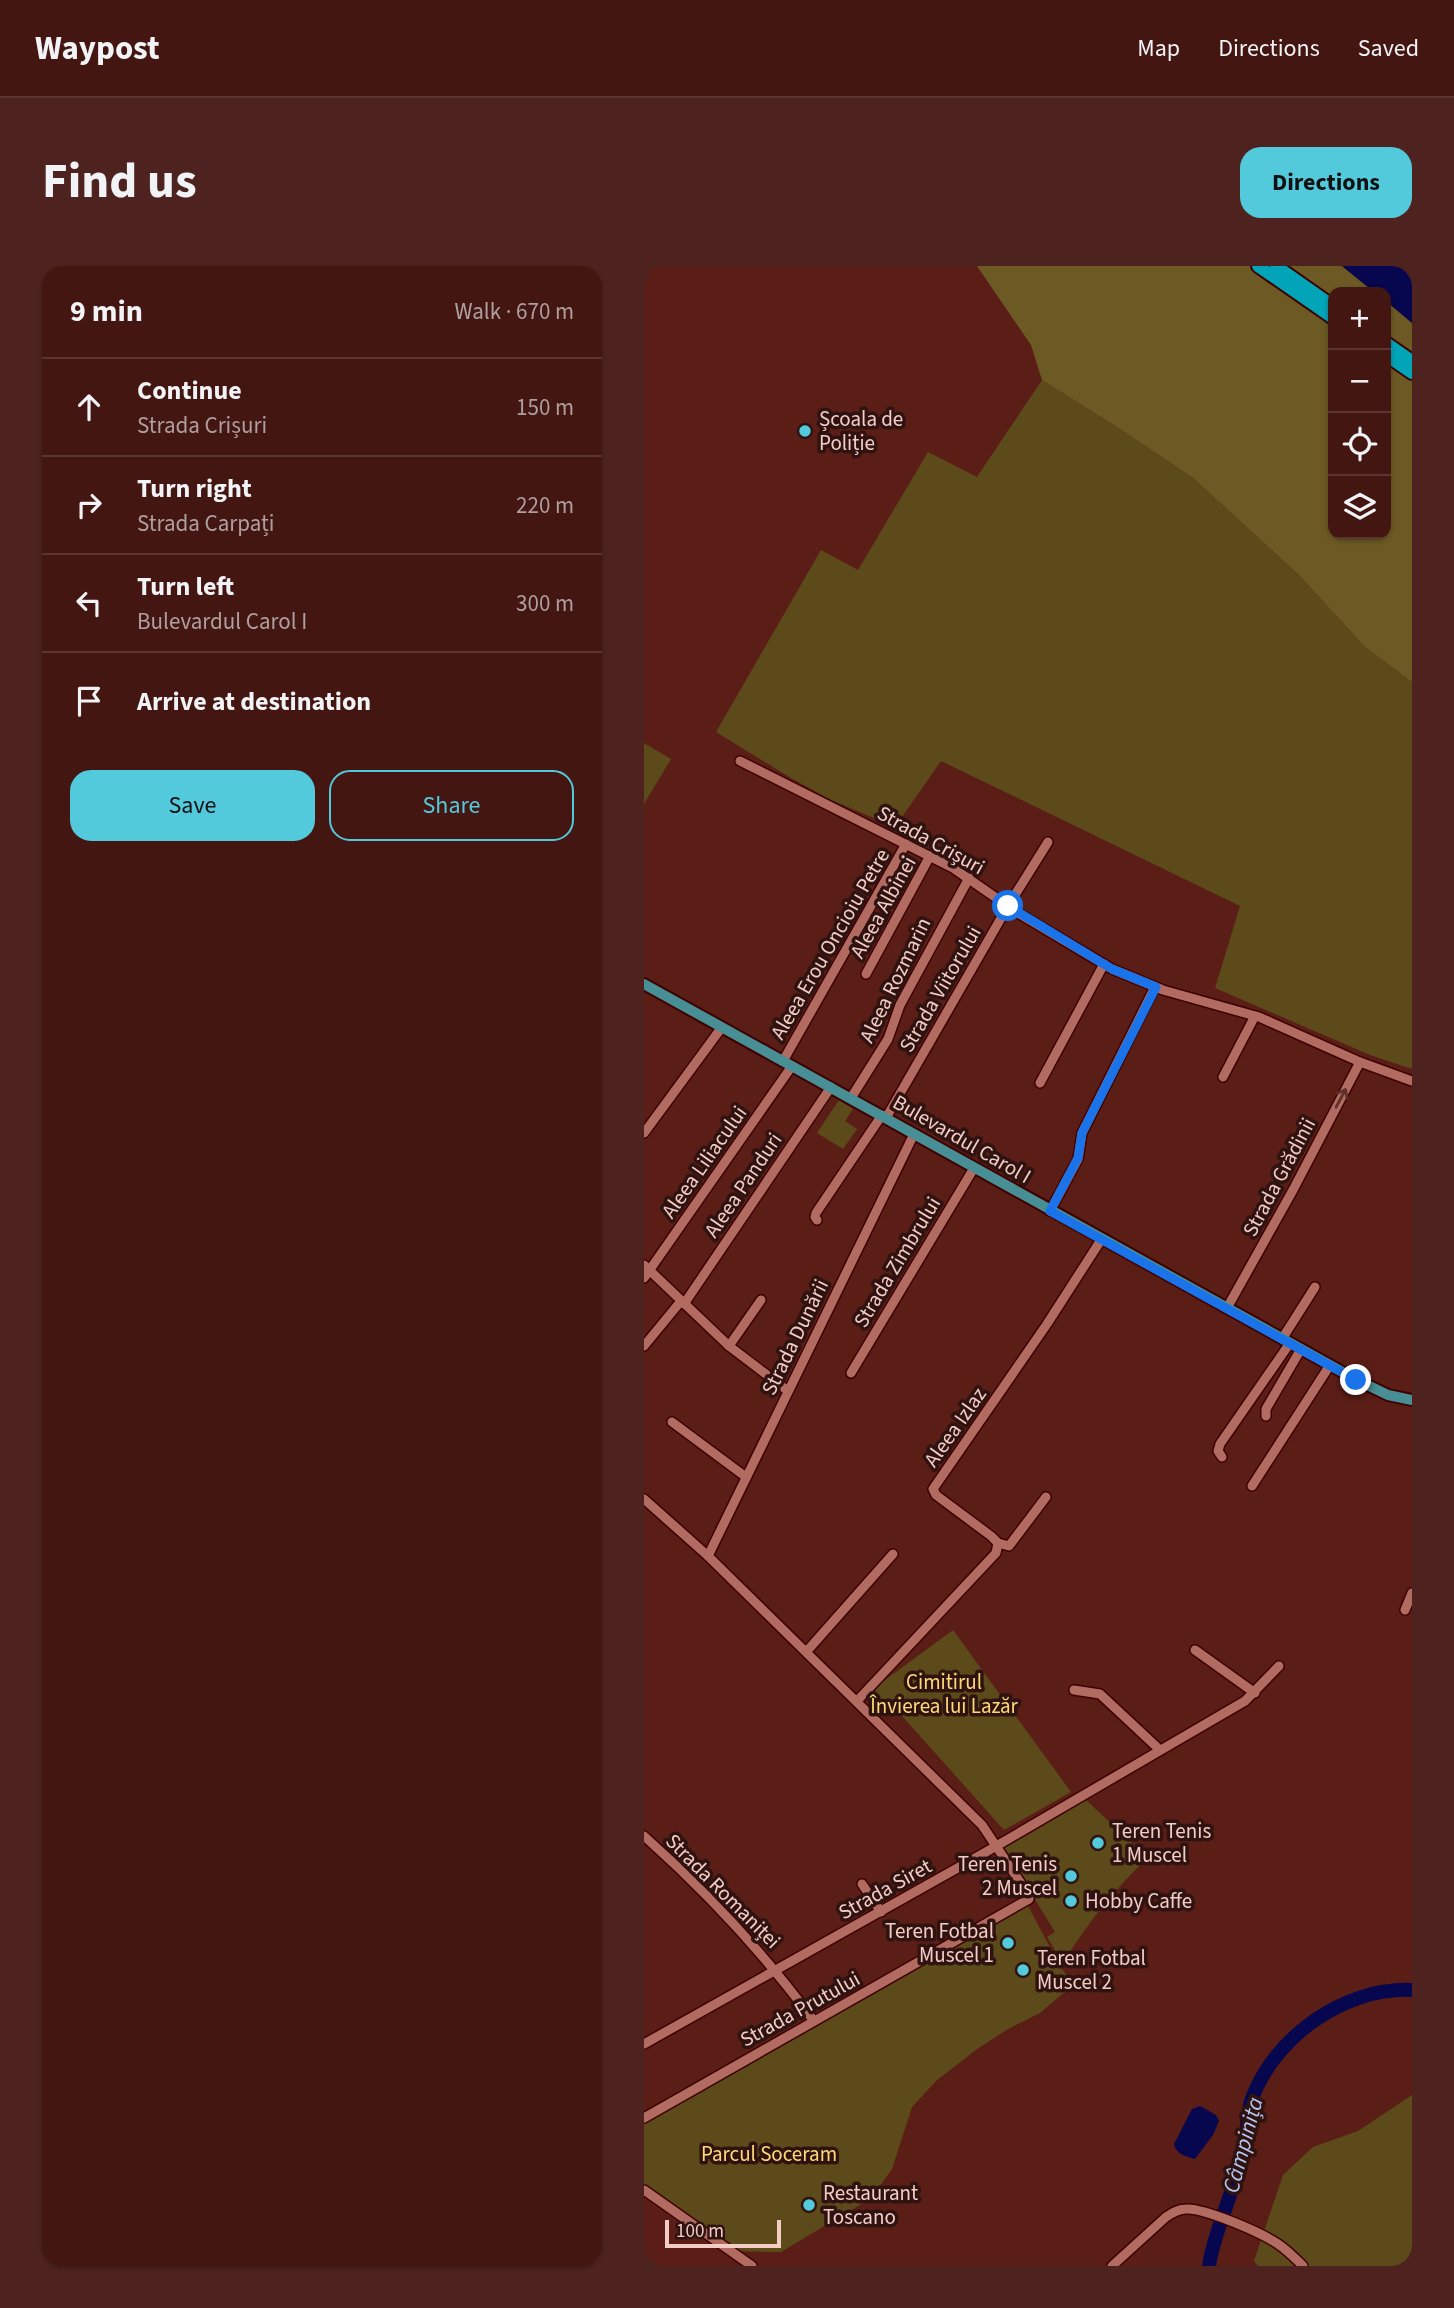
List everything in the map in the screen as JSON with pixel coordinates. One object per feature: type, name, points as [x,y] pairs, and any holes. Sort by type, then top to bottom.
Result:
[{"type":"highway","points":[[1258,266],[1328,315]]},
{"type":"highway","points":[[1276,266],[1328,302]]},
{"type":"highway","points":[[1391,346],[1412,361]]},
{"type":"highway","points":[[1391,358],[1412,373]]},
{"type":"main road","name":"Bulevardul Carol I","points":[[644,984],[1330,1366],[1388,1395],[1412,1400]]},
{"type":"street","name":"Strada Crișuri","points":[[740,761],[930,856],[1104,964],[1156,987],[1255,1016],[1360,1062],[1412,1081]]},
{"type":"street","name":"Strada Viitorului","points":[[817,1220],[816,1213],[884,1116],[1048,842]]},
{"type":"street","name":"Aleea Erou Oncioiu Petre","points":[[788,1063],[906,844]]},
{"type":"street","name":"Aleea Albinei","points":[[866,974],[930,856]]},
{"type":"street","name":"Aleea Rozmarin","points":[[852,1098],[888,1039],[900,1005],[969,878]]},
{"type":"street","points":[[1040,1083],[1104,964]]},
{"type":"street","points":[[1050,1211],[1078,1158],[1082,1133],[1156,987]]},
{"type":"street","points":[[1223,1077],[1255,1016]]},
{"type":"street","points":[[644,1133],[722,1027]]},
{"type":"street","name":"Strada Grădinii","points":[[1227,1308],[1360,1062]]},
{"type":"street","name":"Aleea Liliacului","points":[[646,1271],[788,1063]]},
{"type":"street","name":"Aleea Panduri","points":[[644,1346],[682,1302],[831,1087]]},
{"type":"street","name":"Strada Dunării","points":[[708,1556],[914,1133]]},
{"type":"street","name":"Strada Zimbrului","points":[[851,1373],[974,1168]]},
{"type":"street","name":"Aleea Izlaz","points":[[998,1543],[936,1495],[933,1489],[1047,1324],[1101,1240]]},
{"type":"street","points":[[646,1271],[729,1346],[788,1391]]},
{"type":"street","points":[[1222,1457],[1218,1451],[1220,1444],[1286,1341],[1315,1287]]},
{"type":"street","points":[[729,1346],[761,1300]]},
{"type":"street","points":[[1266,1416],[1266,1409],[1301,1349]]},
{"type":"street","points":[[1252,1486],[1330,1366]]},
{"type":"street","points":[[672,1422],[746,1477]]},
{"type":"street","points":[[857,1701],[996,1553],[998,1543],[1009,1546],[1046,1497]]},
{"type":"street","name":"Strada Prutului","points":[[644,1499],[807,1651],[982,1825],[1029,1899],[644,2118]]},
{"type":"street","points":[[807,1651],[894,1554]]},
{"type":"street","points":[[1405,1610],[1412,1593]]},
{"type":"street","points":[[1195,1650],[1255,1693]]},
{"type":"street","name":"Strada Siret","points":[[644,2044],[997,1846],[1245,1701],[1279,1667]]},
{"type":"street","points":[[1074,1690],[1100,1694],[1160,1749]]},
{"type":"street","name":"Strada Romaniței","points":[[644,1836],[704,1892],[777,1970],[814,2021]]},
{"type":"street","points":[[862,1884],[881,1912]]},
{"type":"street","points":[[644,2190],[752,2266]]},
{"type":"street","points":[[1112,2266],[1174,2212],[1189,2209],[1247,2229],[1280,2245],[1303,2266]]},
{"type":"green space","points":[[1042,380],[1193,478],[1298,574],[1365,647],[1412,682],[1412,1069],[1370,1055],[1215,988],[1240,906],[941,761],[895,827],[829,799],[716,732],[821,550],[858,570],[928,452],[977,477]]},
{"type":"green space","points":[[644,743],[671,759],[644,804]]},
{"type":"green space","points":[[839,1100],[853,1109],[845,1121],[857,1129],[843,1149],[817,1133]]},
{"type":"green space","name":"Cimitirul Învierea lui Lazăr","points":[[953,1630],[1071,1792],[1004,1830],[903,1717],[888,1713],[870,1691]]},
{"type":"green space","name":"Hobby Caffe","points":[[1086,1800],[1148,1858],[1102,1907],[1063,1963],[1047,1937],[1055,1932],[1003,1847]]},
{"type":"green space","name":"Parcul Soceram","points":[[1026,1902],[1061,1968],[1074,1984],[1040,2013],[977,2049],[936,2081],[912,2107],[892,2169],[861,2204],[781,2252],[730,2251],[644,2190],[644,2119]]},
{"type":"green space","points":[[1412,2095],[1412,2266],[1258,2266],[1254,2261],[1283,2175],[1313,2147],[1358,2131]]},
{"type":"shaded area","points":[[977,266],[1342,266],[1368,287],[1328,287],[1328,539],[1391,539],[1391,305],[1412,323],[1412,682],[1365,647],[1298,574],[1193,478],[1042,380],[1031,345]]},
{"type":"shaded area","points":[[1342,266],[1412,266],[1412,323],[1391,305],[1391,287],[1368,287]]},
{"type":"shaded area","points":[[1200,2106],[1216,2115],[1219,2121],[1213,2135],[1195,2159],[1179,2152],[1174,2144],[1192,2109]]},
{"type":"waterway","name":"Câmpinița","points":[[1209,2266],[1243,2153],[1251,2101],[1276,2056],[1315,2020],[1337,2007],[1361,1997],[1387,1991],[1412,1990]]},
{"type":"place","name":"Școala de Poliție","points":[[805,431]]},
{"type":"place","name":"Teren Tenis 1 Muscel","points":[[1098,1843]]},
{"type":"place","name":"Teren Tenis 2 Muscel","points":[[1071,1876]]},
{"type":"place","name":"Hobby Caffe","points":[[1071,1901]]},
{"type":"place","name":"Teren Fotbal Muscel 1","points":[[1008,1943]]},
{"type":"place","name":"Teren Fotbal Muscel 2","points":[[1023,1970]]},
{"type":"place","name":"Restaurant Toscano","points":[[809,2205]]},
{"type":"route","points":[[1008,906],[1112,969],[1156,987],[1100,1094],[1082,1133],[1078,1158],[1050,1211],[1356,1380]]}]
